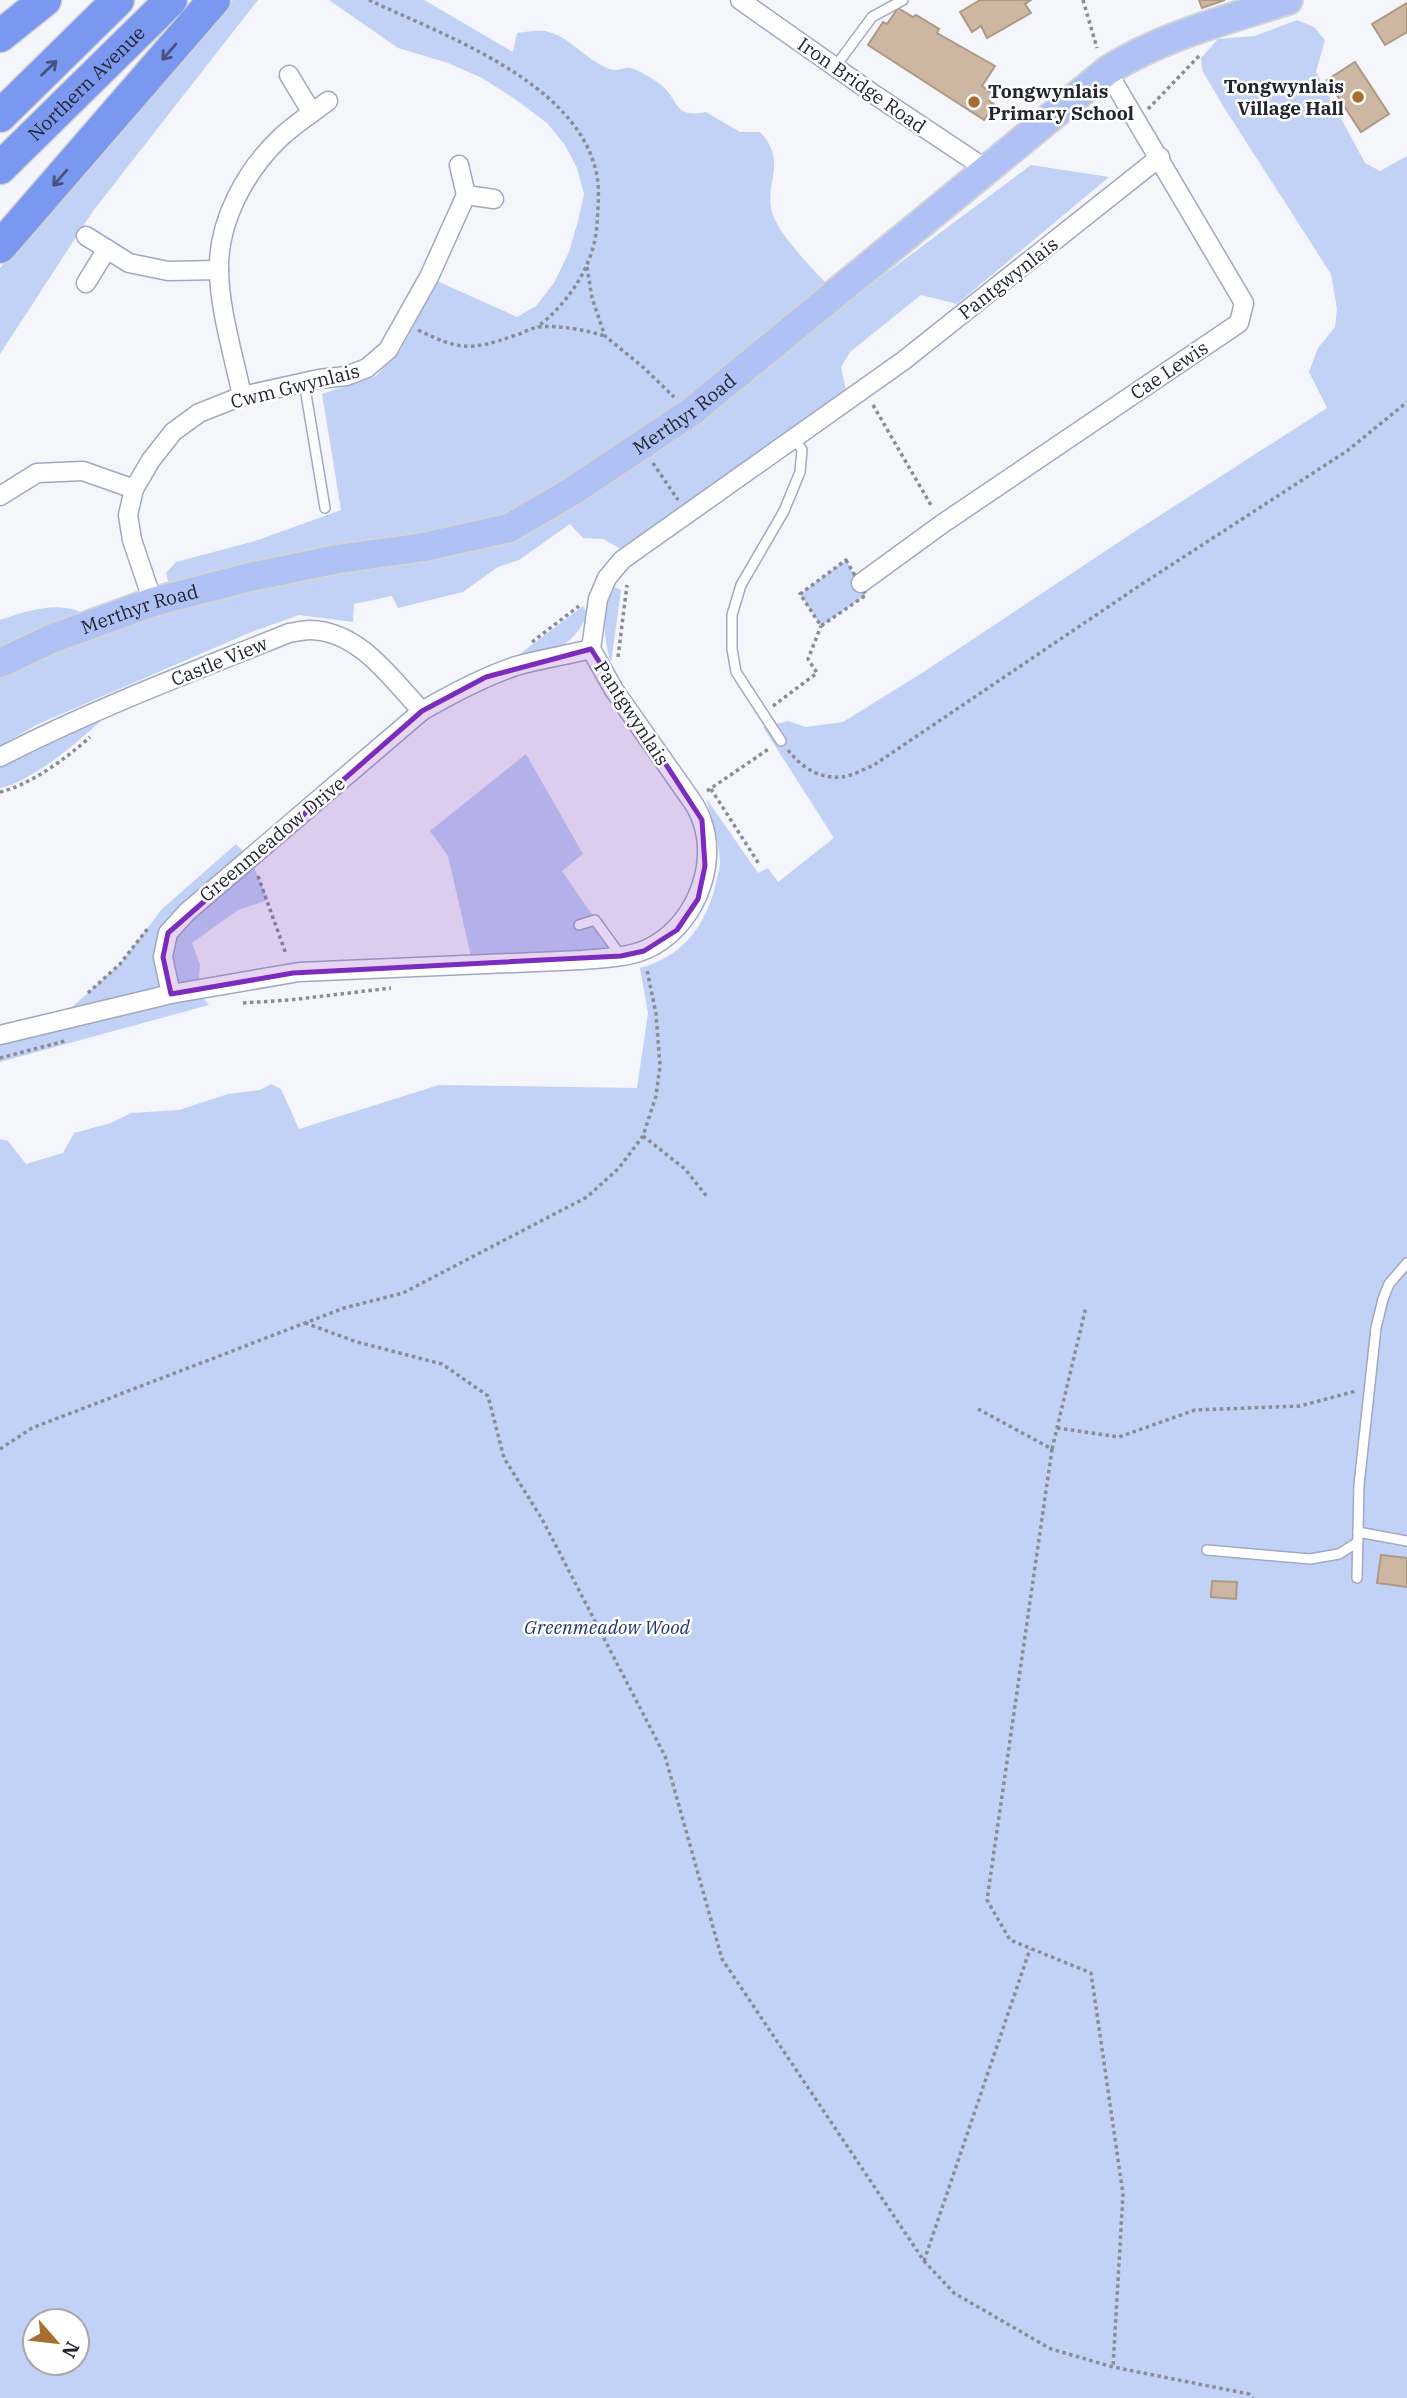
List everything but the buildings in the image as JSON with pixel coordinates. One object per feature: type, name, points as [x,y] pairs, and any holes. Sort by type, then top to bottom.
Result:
[{"type":"highway","points":[[0,36],[45,0]]},
{"type":"highway","name":"Northern Avenue","points":[[0,116],[118,0]]},
{"type":"highway","name":"Northern Avenue","points":[[0,168],[171,0]]},
{"type":"highway","points":[[0,247],[214,0]]},
{"type":"main road","name":"Merthyr Road","points":[[0,663],[51,639],[153,601],[338,559],[424,547],[509,528],[572,492],[691,412],[1106,72],[1137,52],[1181,34],[1288,0]]},
{"type":"street","name":"Iron Bridge Road","points":[[740,0],[986,169]]},
{"type":"street","name":"Cae Lewis","points":[[861,583],[942,524],[1239,323],[1244,303],[1160,157],[1106,72]]},
{"type":"street","points":[[289,75],[312,113]]},
{"type":"street","points":[[242,396],[219,270],[220,242],[232,207],[252,171],[280,137],[328,101]]},
{"type":"street","name":"Pantgwynlais","points":[[171,994],[293,973],[621,956],[644,951],[677,930],[698,899],[705,866],[706,838],[702,820],[692,801],[614,690],[592,649],[598,599],[607,578],[631,554],[903,361],[1160,157]]},
{"type":"street","points":[[459,165],[466,195],[494,199]]},
{"type":"street","name":"Cwm Gwynlais","points":[[153,601],[132,540],[128,515],[134,489],[150,460],[173,432],[200,414],[242,396],[346,376],[367,369],[388,350],[404,323],[429,277],[466,195]]},
{"type":"street","points":[[86,236],[129,262],[168,271],[219,270]]},
{"type":"street","points":[[86,283],[107,249]]},
{"type":"street","points":[[0,496],[37,473],[83,471],[134,489]]},
{"type":"street","name":"Castle View","points":[[0,757],[55,729],[117,703],[289,633],[311,630],[341,636],[361,648],[422,711]]},
{"type":"street","name":"Greenmeadow Drive","points":[[171,994],[163,957],[168,933],[187,912],[422,711],[486,677],[518,666],[592,649]]},
{"type":"street","points":[[0,1035],[171,994]]},
{"type":"lane","points":[[835,67],[872,17],[903,0]]},
{"type":"lane","points":[[304,383],[325,508]]},
{"type":"lane","points":[[781,741],[736,672],[732,649],[732,615],[741,585],[784,512],[800,472],[802,450],[794,438]]},
{"type":"lane","points":[[579,925],[596,920],[621,956]]},
{"type":"lane","points":[[1357,1578],[1359,1485],[1376,1328],[1389,1284],[1407,1263]]},
{"type":"lane","points":[[1207,1550],[1310,1559],[1339,1554],[1358,1537],[1407,1541]]},
{"type":"path","points":[[369,0],[459,40],[502,63],[566,115],[587,148],[596,171],[599,200],[597,233],[586,265],[568,298],[550,318],[537,327],[490,344],[468,347],[449,345],[404,323]]},
{"type":"path","points":[[1083,0],[1106,72]]},
{"type":"path","points":[[1137,120],[1200,54]]},
{"type":"path","points":[[586,265],[592,298],[605,337]]},
{"type":"path","points":[[537,327],[566,328],[605,337],[644,368],[691,412]]},
{"type":"path","points":[[863,389],[942,524]]},
{"type":"path","points":[[692,801],[781,741],[796,762],[817,775],[843,777],[874,765],[1131,591],[1347,451],[1407,402]]},
{"type":"path","points":[[642,445],[687,514]]},
{"type":"path","points":[[614,690],[631,554]]},
{"type":"path","points":[[762,714],[817,673],[808,659],[821,626],[866,595],[846,560],[800,594],[821,626]]},
{"type":"path","points":[[528,645],[603,588]]},
{"type":"path","points":[[0,792],[12,789],[70,755],[107,721],[117,703]]},
{"type":"path","points":[[711,789],[759,864]]},
{"type":"path","points":[[250,858],[268,900],[293,973]]},
{"type":"path","points":[[0,1449],[32,1428],[344,1308],[403,1293],[587,1197],[619,1168],[643,1136],[656,1096],[660,1066],[656,1014],[644,951]]},
{"type":"path","points":[[236,1003],[389,989],[422,967]]},
{"type":"path","points":[[0,1058],[65,1041]]},
{"type":"path","points":[[643,1136],[685,1169],[708,1198]]},
{"type":"path","points":[[1086,1307],[1052,1449],[987,1900],[1010,1940],[1091,1973],[1123,2194],[1113,2367]]},
{"type":"path","points":[[305,1324],[358,1342],[442,1364],[488,1396],[504,1458],[542,1519],[665,1756],[722,1959],[924,2261],[954,2293],[1051,2349],[1113,2367],[1249,2394],[1253,2398]]},
{"type":"path","points":[[1057,1428],[1119,1437],[1195,1410],[1300,1406],[1369,1387]]},
{"type":"path","points":[[978,1409],[1052,1449]]},
{"type":"path","points":[[924,2261],[1030,1949]]},
{"type":"highlighted area","points":[[591,649],[702,820],[705,866],[698,899],[677,930],[644,951],[621,956],[293,973],[171,994],[163,957],[168,933],[422,711],[486,677]]},
{"type":"green space","points":[[233,0],[258,0],[93,211],[0,354],[0,268]]},
{"type":"green space","points":[[329,0],[424,0],[513,52],[517,33],[545,31],[562,38],[610,69],[631,68],[646,75],[660,84],[687,113],[706,112],[740,132],[760,132],[773,155],[770,197],[775,220],[798,252],[846,303],[1031,165],[1109,177],[957,304],[921,295],[850,352],[841,367],[846,390],[621,549],[603,539],[583,538],[570,524],[519,560],[498,567],[463,592],[398,608],[392,596],[354,604],[353,622],[299,615],[249,633],[36,725],[0,746],[0,620],[33,610],[58,607],[75,610],[97,622],[172,597],[166,573],[176,562],[255,541],[341,510],[322,394],[376,376],[400,351],[437,281],[517,317],[536,306],[554,283],[569,252],[584,194],[577,168],[565,145],[547,123],[482,78],[448,63],[398,48]]},
{"type":"green space","name":"Greenmeadow Wood","points":[[1297,20],[1314,27],[1325,40],[1316,72],[1365,163],[1380,171],[1407,156],[1407,2398],[0,2398],[0,1139],[8,1141],[26,1164],[63,1153],[74,1133],[111,1123],[131,1113],[179,1110],[228,1094],[260,1090],[271,1084],[281,1089],[299,1129],[439,1085],[637,1088],[648,1013],[640,968],[669,956],[690,937],[706,913],[716,883],[720,865],[719,854],[706,798],[758,873],[768,868],[778,882],[834,838],[763,727],[788,721],[806,727],[843,722],[1327,408],[1309,372],[1318,348],[1335,327],[1337,309],[1331,274],[1202,70],[1201,58],[1218,39],[1255,36]]},
{"type":"green space","points":[[846,560],[866,595],[821,626],[800,594]]},
{"type":"green space","points":[[615,587],[621,590],[611,663],[606,644],[605,615]]},
{"type":"green space","points":[[583,606],[588,614],[581,627],[566,643],[558,648],[512,660]]},
{"type":"green space","points":[[105,717],[42,769],[0,788],[0,766],[59,735]]},
{"type":"green space","points":[[526,754],[583,854],[562,871],[621,956],[473,965],[448,856],[430,831]]},
{"type":"green space","points":[[236,844],[250,858],[268,900],[238,910],[192,943],[200,964],[198,992],[209,1005],[0,1062],[0,1024],[71,1008],[120,964],[162,909]]},
{"type":"place","name":"Tongwynlais Village Hall","points":[[1358,97]]},
{"type":"place","name":"Tongwynlais Primary School","points":[[974,102]]}]
